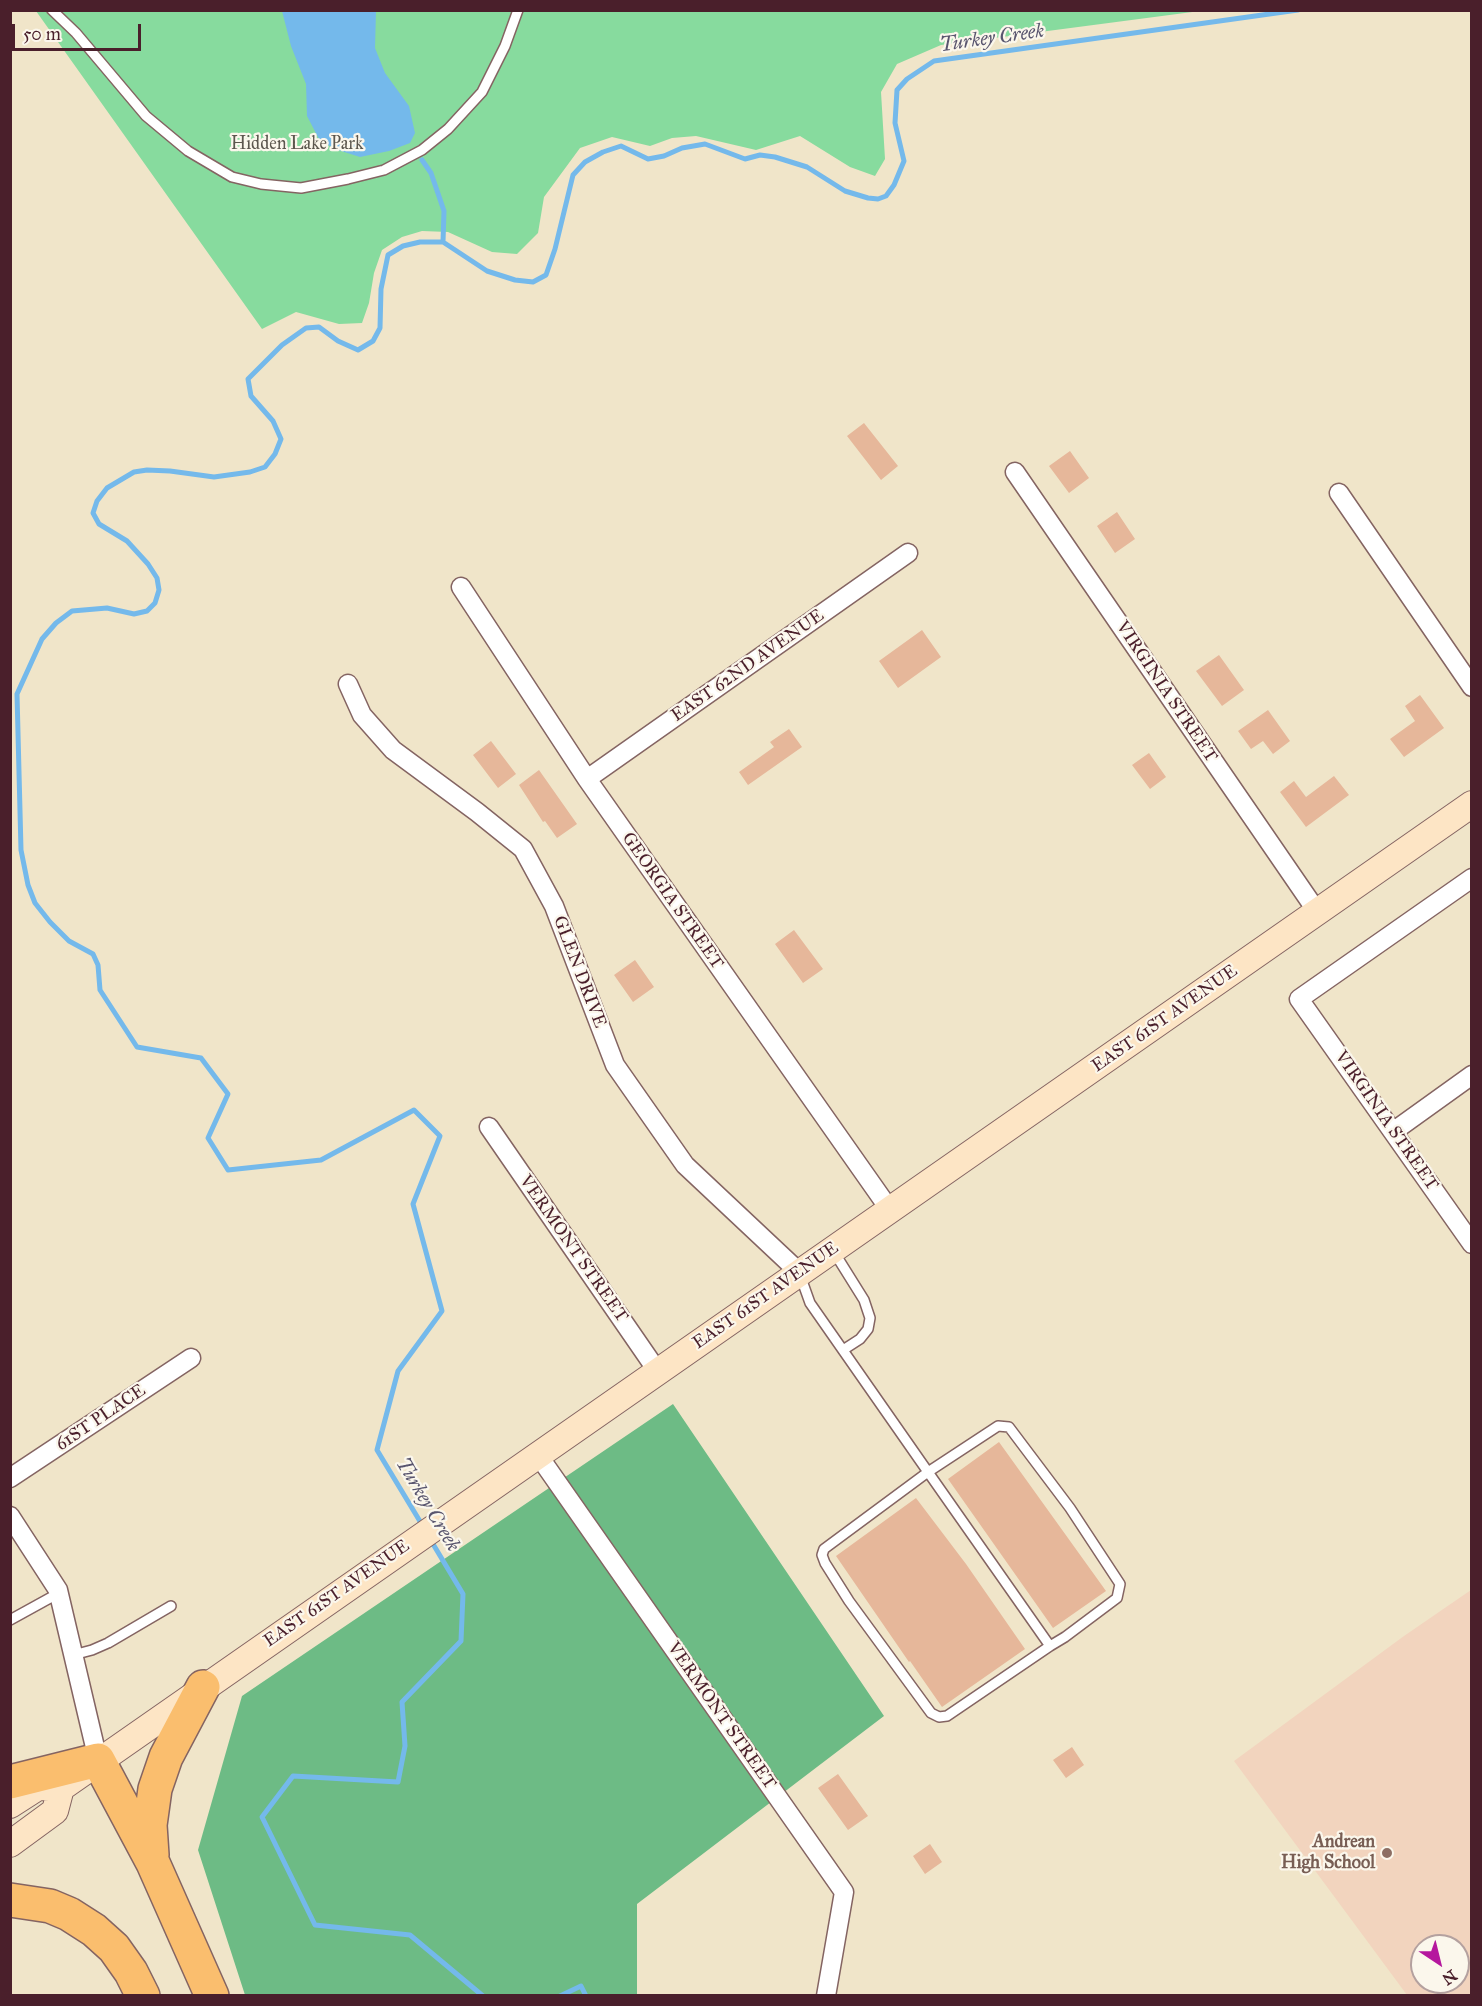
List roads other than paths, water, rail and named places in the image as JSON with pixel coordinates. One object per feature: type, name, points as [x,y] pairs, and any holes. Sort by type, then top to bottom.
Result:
[{"type":"highway","points":[[153,1863],[150,1825],[155,1789],[166,1757],[203,1688]]},
{"type":"highway","points":[[10,1782],[98,1760],[153,1863],[212,1995]]},
{"type":"highway","points":[[10,1900],[50,1906],[69,1914],[94,1930],[114,1948],[131,1972],[143,1995]]},
{"type":"main road","name":"EAST 61ST AVENUE","points":[[10,1805],[38,1787],[60,1788],[1472,804]]},
{"type":"main road","points":[[10,1844],[55,1811],[60,1788]]},
{"type":"street","name":"VIRGINIA STREET","points":[[1015,472],[1318,913]]},
{"type":"street","points":[[1339,493],[1472,687]]},
{"type":"street","name":"EAST 62ND AVENUE","points":[[587,779],[908,553]]},
{"type":"street","name":"GEORGIA STREET","points":[[461,587],[587,779],[890,1210]]},
{"type":"street","name":"GLEN DRIVE","points":[[348,684],[362,716],[393,750],[523,849],[554,906],[615,1065],[685,1165],[800,1273]]},
{"type":"street","name":"VIRGINIA STREET","points":[[1472,878],[1299,999],[1472,1244]]},
{"type":"street","points":[[1394,1131],[1472,1075]]},
{"type":"street","name":"VERMONT STREET","points":[[489,1127],[658,1372]]},
{"type":"street","name":"61ST PLACE","points":[[10,1478],[191,1358]]},
{"type":"street","name":"VERMONT STREET","points":[[538,1455],[844,1892],[826,1995]]},
{"type":"street","points":[[10,1516],[59,1593],[98,1760]]},
{"type":"lane","points":[[54,11],[76,33],[146,116],[188,151],[232,177],[261,184],[301,188],[384,170],[422,150],[448,129],[482,92],[505,46],[518,10]]},
{"type":"lane","points":[[833,1250],[864,1300],[870,1318],[868,1329],[860,1339],[843,1350]]},
{"type":"lane","points":[[800,1273],[810,1303],[1050,1646]]},
{"type":"lane","points":[[998,1426],[1009,1427],[1070,1508],[1120,1584],[1117,1598],[1050,1646],[947,1716],[939,1717],[931,1713],[917,1695],[849,1601],[825,1563],[822,1555],[824,1548],[928,1472],[998,1426]]},
{"type":"lane","points":[[10,1620],[59,1593]]},
{"type":"lane","points":[[73,1654],[92,1650],[108,1643],[171,1606]]},
{"type":"water","points":[[282,11],[376,11],[375,48],[385,73],[409,106],[415,133],[410,143],[389,151],[360,157],[320,141],[307,116],[306,84],[291,46]]},
{"type":"waterway","name":"Turkey Creek","points":[[424,1528],[377,1450],[398,1371],[442,1311],[413,1204],[440,1136],[414,1110],[321,1160],[228,1170],[208,1138],[228,1094],[201,1058],[137,1047],[100,990],[98,965],[93,954],[69,941],[50,922],[35,903],[28,885],[21,850],[17,694],[42,639],[56,623],[72,611],[107,608],[134,614],[147,611],[155,603],[159,590],[157,578],[148,564],[127,541],[99,524],[93,513],[97,501],[107,488],[134,472],[170,471],[214,477],[250,472],[265,467],[275,454],[281,439],[273,421],[251,396],[248,379],[282,345],[306,328],[319,327],[338,341],[358,350],[373,341],[380,328],[381,289],[388,255],[403,246],[420,242],[443,242],[487,271],[515,280],[533,282],[546,275],[555,249],[573,175],[585,162],[603,152],[621,146],[648,159],[664,156],[682,148],[705,144],[745,159],[760,155],[807,167],[845,191],[878,199],[886,196],[894,185],[904,161],[895,123],[897,90],[907,79],[934,61],[1298,10]]},
{"type":"waterway","points":[[422,160],[431,173],[444,211],[443,242]]},
{"type":"waterway","name":"Turkey Creek","points":[[430,1539],[463,1594],[461,1641],[402,1702],[405,1746],[398,1782],[293,1776],[262,1817],[315,1925],[410,1935],[483,1996]]},
{"type":"waterway","name":"Turkey Creek","points":[[560,1996],[581,1986],[586,1996]]},
{"type":"place","name":"Andrean High School","points":[[1387,1853]]},
{"type":"park label","name":"Hidden Lake Park","points":[[297,145]]}]
